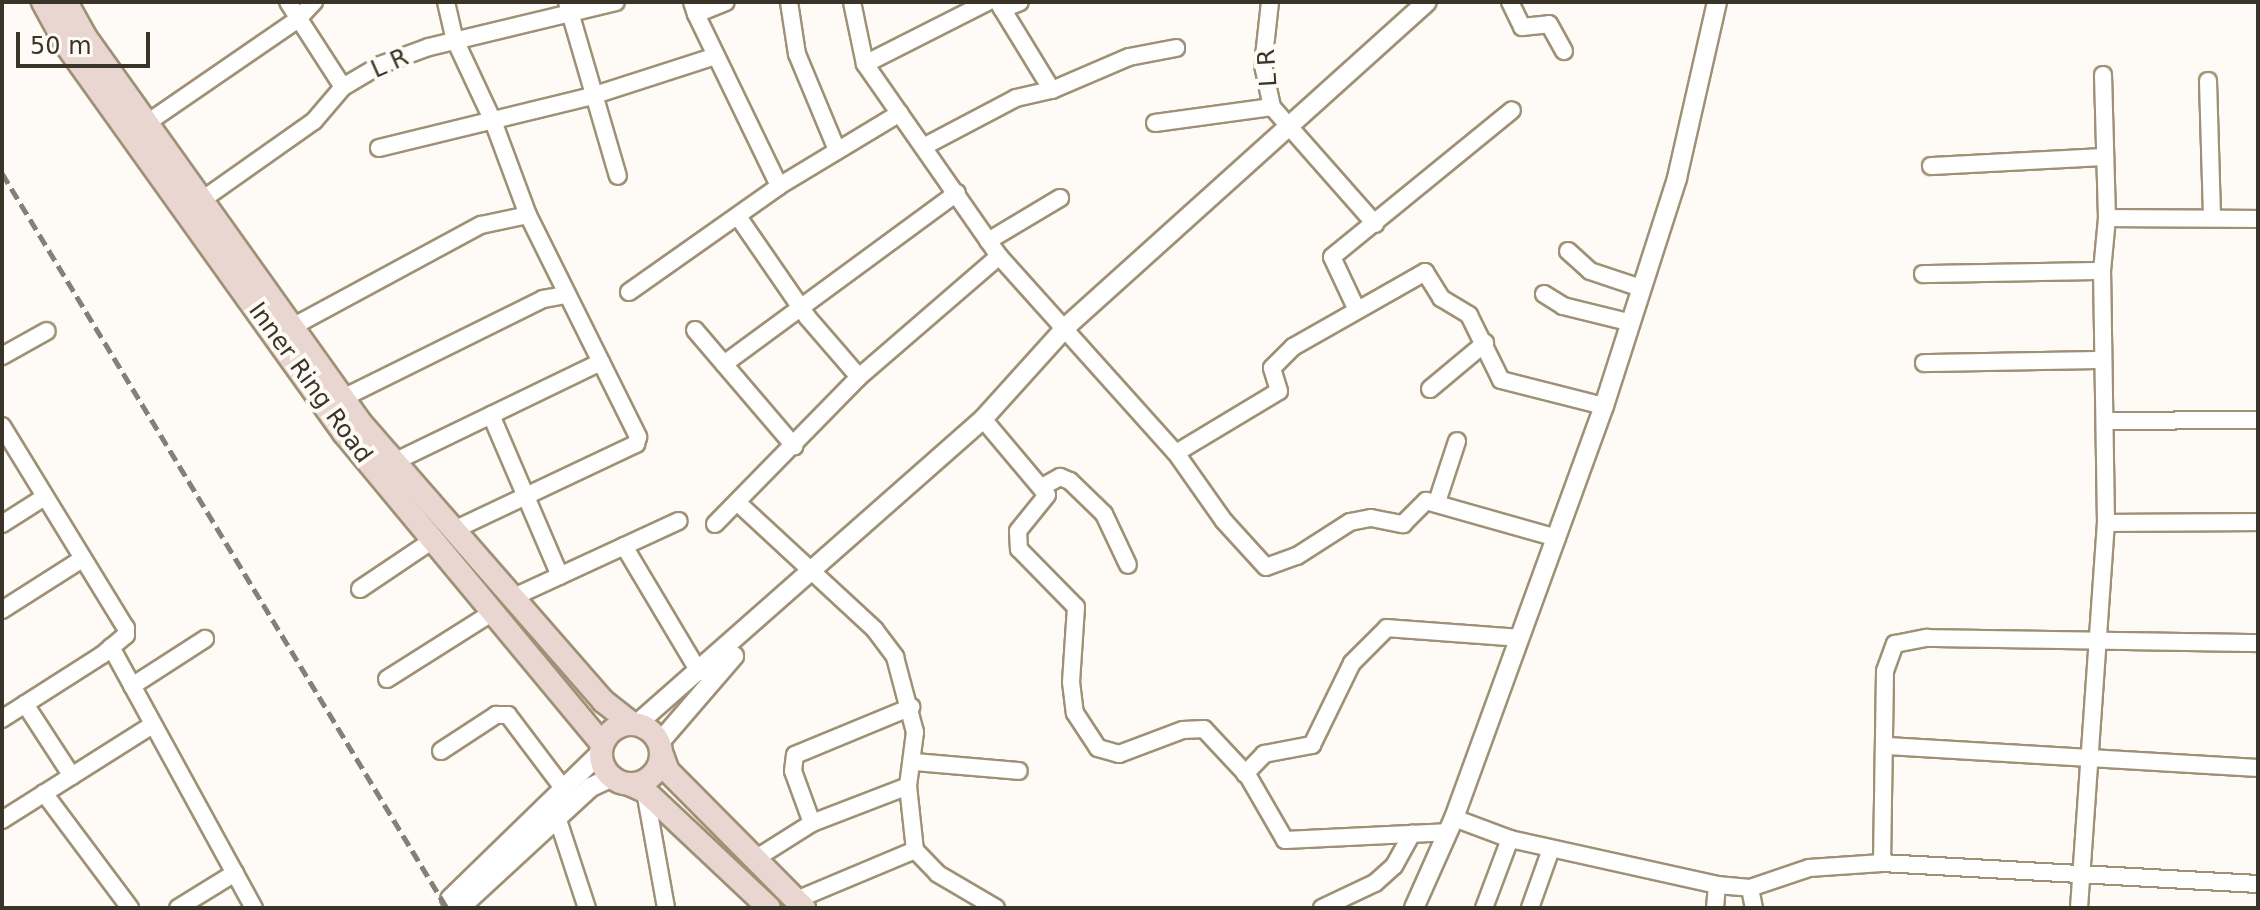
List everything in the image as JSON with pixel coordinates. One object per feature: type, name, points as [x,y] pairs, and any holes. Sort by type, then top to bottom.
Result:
[{"type":"main road","name":"Inner Ring Road","points":[[43,2],[67,46],[344,433],[601,748]]},
{"type":"main road","name":"Inner Ring Road","points":[[66,2],[147,123],[343,398],[394,462],[516,596],[603,701],[634,724]]},
{"type":"main road","points":[[769,908],[629,784],[601,748],[612,729],[634,724],[660,748],[668,771],[800,904]]},
{"type":"main road","points":[[629,784],[655,772],[660,748]]},
{"type":"street","points":[[288,2],[343,87]]},
{"type":"street","points":[[147,123],[297,20],[314,2]]},
{"type":"street","points":[[446,2],[455,40],[493,121],[528,215],[565,295],[638,430],[636,444],[525,493],[454,530]]},
{"type":"street","name":"L R","points":[[202,200],[314,121],[343,87],[380,65],[568,8],[616,2]]},
{"type":"street","points":[[726,2],[694,8],[713,57],[779,186]]},
{"type":"street","points":[[789,2],[797,54],[837,150]]},
{"type":"street","points":[[852,2],[865,64],[925,146],[988,241],[1067,326],[1176,453],[1224,521],[1266,567],[1297,556],[1350,522],[1371,518],[1403,524],[1420,505],[1437,502],[1557,538]]},
{"type":"street","points":[[865,64],[996,4],[1020,2]]},
{"type":"street","name":"L R","points":[[1270,2],[1263,65],[1272,107],[1287,129],[1375,224]]},
{"type":"street","points":[[634,724],[808,578],[983,419],[1067,326],[1427,2]]},
{"type":"street","points":[[1510,2],[1522,27],[1549,24],[1564,51]]},
{"type":"street","points":[[1414,908],[1450,825],[1604,406],[1628,322],[1677,178],[1717,2]]},
{"type":"street","points":[[996,4],[1052,90]]},
{"type":"street","points":[[568,8],[618,176]]},
{"type":"street","points":[[925,146],[995,107],[1052,90],[1129,57],[1176,48]]},
{"type":"street","points":[[379,148],[592,96],[713,57]]},
{"type":"street","points":[[2079,908],[2094,643],[2106,523],[2102,271],[2107,218],[2103,75]]},
{"type":"street","points":[[2208,81],[2212,218]]},
{"type":"street","points":[[1155,123],[1272,107]]},
{"type":"street","points":[[1356,308],[1332,257],[1512,110]]},
{"type":"street","points":[[629,292],[739,218],[779,186],[900,113]]},
{"type":"street","points":[[1931,166],[2105,157]]},
{"type":"street","points":[[724,364],[957,193]]},
{"type":"street","points":[[988,241],[1060,198]]},
{"type":"street","points":[[292,327],[481,225],[528,215]]},
{"type":"street","points":[[739,218],[799,306],[859,377]]},
{"type":"street","points":[[2107,218],[2258,219]]},
{"type":"street","points":[[1568,251],[1590,271],[1641,288]]},
{"type":"street","points":[[715,524],[859,377],[999,256]]},
{"type":"street","points":[[1923,274],[2102,271]]},
{"type":"street","points":[[1176,453],[1279,391],[1272,368],[1293,347],[1356,308],[1428,272],[1441,298],[1463,309],[1485,343],[1501,380],[1509,385],[1604,406]]},
{"type":"street","points":[[1544,294],[1563,306],[1628,322]]},
{"type":"street","points":[[343,398],[543,299],[565,295]]},
{"type":"street","points":[[695,330],[794,446]]},
{"type":"street","points":[[2,356],[47,331]]},
{"type":"street","points":[[1430,389],[1485,343]]},
{"type":"street","points":[[1924,363],[2103,360]]},
{"type":"street","points":[[394,462],[601,362]]},
{"type":"street","points":[[491,415],[560,576]]},
{"type":"street","points":[[983,419],[1047,495],[1018,531],[1019,549],[1076,607],[1071,682],[1075,713],[1086,735],[1098,748],[1119,754],[1183,730],[1204,729],[1245,774],[1285,840],[1412,834],[1450,825],[1717,885],[1750,888],[1809,868],[1882,863],[2258,884]]},
{"type":"street","points":[[2105,421],[2258,420]]},
{"type":"street","points":[[2,426],[43,498],[126,628],[126,635],[111,647],[2,719]]},
{"type":"street","points":[[1437,502],[1457,441]]},
{"type":"street","points":[[1042,487],[1060,477],[1070,481],[1104,514],[1128,565]]},
{"type":"street","points":[[2,524],[43,498]]},
{"type":"street","points":[[737,502],[808,578],[875,630],[895,657],[911,707],[914,762],[908,786],[915,850],[938,874],[996,908]]},
{"type":"street","points":[[516,596],[678,521]]},
{"type":"street","points":[[2106,523],[2258,522]]},
{"type":"street","points":[[360,589],[433,540]]},
{"type":"street","points":[[624,546],[699,672]]},
{"type":"street","points":[[2,610],[82,559]]},
{"type":"street","points":[[660,748],[673,720],[808,578]]},
{"type":"street","points":[[387,679],[493,612]]},
{"type":"street","points":[[1245,774],[1264,754],[1312,745],[1352,663],[1387,628],[1520,638]]},
{"type":"street","points":[[1882,863],[1887,746],[1885,671],[1895,644],[1927,638],[2094,643],[2202,639],[2258,643]]},
{"type":"street","points":[[132,686],[205,639]]},
{"type":"street","points":[[111,647],[254,908]]},
{"type":"street","points":[[25,704],[72,776]]},
{"type":"street","points":[[812,823],[793,771],[795,755],[911,707]]},
{"type":"street","points":[[441,751],[496,715],[508,715],[563,788]]},
{"type":"street","points":[[2,820],[152,725]]},
{"type":"street","points":[[1887,746],[2258,768]]},
{"type":"street","points":[[601,748],[456,902],[591,787],[629,784],[666,908]]},
{"type":"street","points":[[914,762],[1019,771]]},
{"type":"street","points":[[755,859],[812,823],[908,786]]},
{"type":"street","points":[[44,793],[130,908]]},
{"type":"street","points":[[557,817],[587,908]]},
{"type":"street","points":[[1322,908],[1375,883],[1394,866],[1412,834]]},
{"type":"street","points":[[1484,908],[1510,839]]},
{"type":"street","points":[[1530,908],[1551,849]]},
{"type":"street","points":[[800,904],[915,850]]},
{"type":"street","points":[[178,908],[235,873]]},
{"type":"street","points":[[1715,908],[1717,885]]},
{"type":"street","points":[[1750,888],[1754,908]]},
{"type":"railway","points":[[2,173],[447,908]]}]
